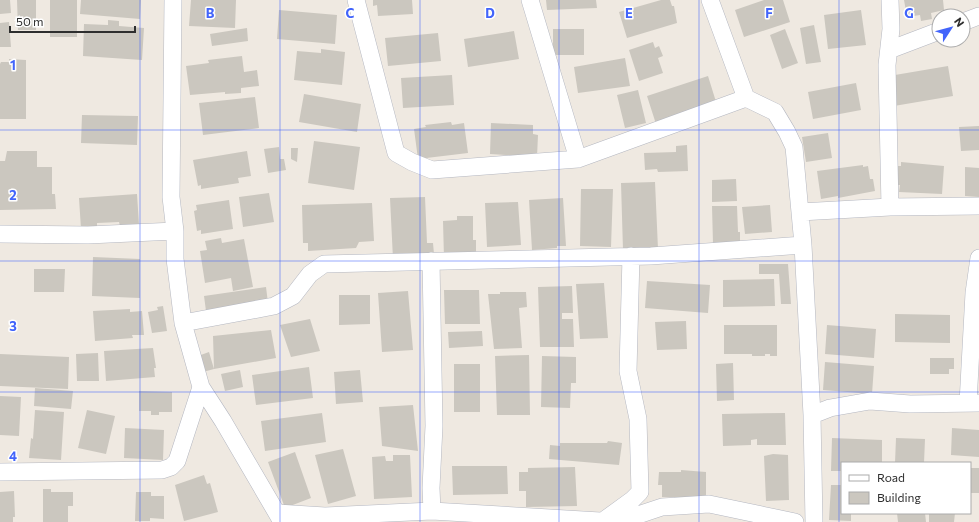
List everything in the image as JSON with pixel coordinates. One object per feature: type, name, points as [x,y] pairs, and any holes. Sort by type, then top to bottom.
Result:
[{"type":"street","points":[[173,0],[172,197],[175,230],[175,259],[183,323],[200,386],[223,421],[279,518],[323,519],[432,511],[493,519],[617,522],[662,507],[710,504],[796,522]]},
{"type":"street","points":[[356,0],[396,153],[412,162],[432,170],[578,159],[746,98]]},
{"type":"street","points":[[530,0],[578,159]]},
{"type":"street","points":[[710,0],[746,98],[775,112],[794,147],[803,245],[812,415],[814,522]]},
{"type":"street","points":[[890,0],[891,29],[887,65],[890,207]]},
{"type":"street","points":[[889,50],[931,34]]},
{"type":"street","points":[[800,212],[890,207],[979,206]]},
{"type":"street","points":[[0,234],[88,236],[175,230]]},
{"type":"street","points":[[183,323],[274,306],[293,296],[310,274],[324,264],[631,256],[803,245]]},
{"type":"street","points":[[603,521],[632,500],[640,492],[638,419],[628,372],[631,256]]},
{"type":"street","points":[[812,415],[830,408],[870,401],[910,404],[974,403],[974,293],[979,258]]},
{"type":"street","points":[[431,261],[434,426],[431,488],[432,511]]},
{"type":"street","points":[[0,472],[162,470],[171,467],[177,461],[200,386]]},
{"type":"building","points":[[0,0],[10,0],[11,13],[0,14]]},
{"type":"building","points":[[17,0],[36,0],[36,30],[18,30]]},
{"type":"building","points":[[50,0],[77,0],[77,37],[50,37]]},
{"type":"building","points":[[81,0],[141,0],[140,19],[80,14]]},
{"type":"building","points":[[191,0],[236,0],[235,28],[189,26]]},
{"type":"building","points":[[373,0],[412,0],[413,14],[378,16],[377,5],[373,6]]},
{"type":"building","points":[[546,0],[596,0],[597,8],[547,10]]},
{"type":"building","points":[[661,0],[670,0],[672,6],[674,6],[677,23],[627,38],[619,12]]},
{"type":"building","points":[[764,0],[783,0],[790,22],[744,37],[735,10]]},
{"type":"building","points":[[904,0],[943,0],[944,8],[931,8],[931,19],[921,21],[920,15],[907,17]]},
{"type":"building","points":[[279,10],[337,15],[335,44],[277,39]]},
{"type":"building","points":[[861,10],[866,45],[828,49],[824,15]]},
{"type":"building","points":[[108,20],[119,21],[119,26],[144,28],[142,60],[83,56],[84,24],[108,25]]},
{"type":"building","points":[[9,22],[11,47],[0,47],[0,23]]},
{"type":"building","points":[[814,25],[821,62],[806,64],[800,28]]},
{"type":"building","points":[[247,28],[248,41],[212,46],[210,34]]},
{"type":"building","points":[[553,29],[584,29],[584,55],[553,55]]},
{"type":"building","points":[[785,29],[798,63],[782,69],[770,35]]},
{"type":"building","points":[[514,31],[519,59],[468,67],[464,39]]},
{"type":"building","points":[[438,33],[441,61],[388,66],[385,38]]},
{"type":"building","points":[[653,42],[655,48],[659,46],[663,56],[658,58],[663,73],[639,81],[629,50]]},
{"type":"building","points":[[321,49],[345,52],[342,85],[294,80],[297,51],[321,53]]},
{"type":"building","points":[[242,56],[244,72],[257,70],[259,86],[241,88],[241,93],[225,94],[225,92],[190,95],[186,66],[209,63],[208,60]]},
{"type":"building","points":[[625,58],[630,86],[578,93],[574,67]]},
{"type":"building","points":[[9,59],[26,60],[26,119],[0,119],[0,64],[1,62],[9,62]]},
{"type":"building","points":[[948,66],[953,96],[894,106],[889,76]]},
{"type":"building","points":[[452,75],[454,105],[403,108],[401,78]]},
{"type":"building","points":[[708,76],[717,105],[656,124],[647,96]]},
{"type":"building","points":[[856,83],[861,110],[813,119],[808,92]]},
{"type":"building","points":[[638,90],[646,123],[625,128],[617,95]]},
{"type":"building","points":[[304,94],[361,104],[357,132],[299,122]]},
{"type":"building","points":[[255,97],[259,128],[203,135],[199,103]]},
{"type":"building","points":[[82,115],[138,116],[137,145],[81,143]]},
{"type":"building","points":[[451,122],[452,125],[464,123],[468,153],[418,159],[414,129],[426,127],[425,125]]},
{"type":"building","points":[[491,123],[533,125],[533,134],[538,135],[537,157],[490,154]]},
{"type":"building","points":[[979,126],[979,150],[961,151],[959,127]]},
{"type":"building","points":[[828,133],[832,158],[806,162],[802,137]]},
{"type":"building","points":[[314,141],[360,147],[354,190],[308,183]]},
{"type":"building","points":[[687,145],[688,171],[658,172],[657,169],[645,170],[644,153],[676,152],[676,146]]},
{"type":"building","points":[[279,147],[280,159],[284,159],[286,170],[268,173],[264,149]]},
{"type":"building","points":[[291,148],[298,148],[297,162],[291,159]]},
{"type":"building","points":[[7,151],[37,151],[37,167],[52,167],[52,194],[55,194],[56,209],[0,210],[0,161],[5,161]]},
{"type":"building","points":[[247,151],[251,176],[238,178],[239,183],[201,189],[201,185],[198,186],[193,160]]},
{"type":"building","points":[[901,162],[944,166],[942,194],[899,192],[900,185],[894,185],[895,166],[901,166]]},
{"type":"building","points":[[863,165],[863,167],[868,166],[870,179],[873,179],[875,191],[838,198],[838,196],[821,199],[817,171]]},
{"type":"building","points":[[965,167],[979,168],[979,197],[965,196]]},
{"type":"building","points":[[736,179],[737,201],[712,202],[712,180]]},
{"type":"building","points":[[655,182],[658,249],[623,250],[621,183]]},
{"type":"building","points":[[581,189],[613,189],[611,247],[580,246]]},
{"type":"building","points":[[269,193],[274,222],[243,227],[239,197]]},
{"type":"building","points":[[137,194],[139,225],[120,226],[119,222],[97,223],[97,228],[81,229],[79,198]]},
{"type":"building","points":[[425,197],[427,243],[433,243],[434,254],[393,259],[390,198]]},
{"type":"building","points":[[563,198],[566,246],[532,250],[529,200]]},
{"type":"building","points":[[229,200],[233,229],[201,234],[201,230],[197,231],[194,211],[197,210],[196,205]]},
{"type":"building","points":[[518,202],[521,245],[487,247],[485,203]]},
{"type":"building","points":[[372,203],[374,241],[359,242],[356,248],[308,251],[308,243],[303,243],[302,205]]},
{"type":"building","points":[[770,205],[772,232],[745,234],[742,207]]},
{"type":"building","points":[[712,206],[737,206],[740,244],[713,244]]},
{"type":"building","points":[[457,216],[473,216],[473,240],[476,240],[476,258],[444,258],[443,221],[457,220]]},
{"type":"building","points":[[221,238],[222,243],[244,239],[253,287],[233,291],[231,278],[205,283],[200,251],[207,250],[205,241]]},
{"type":"building","points":[[93,257],[140,259],[140,298],[92,296]]},
{"type":"building","points":[[759,264],[788,264],[791,304],[781,304],[779,274],[759,274]]},
{"type":"building","points":[[34,269],[65,269],[64,292],[34,292]]},
{"type":"building","points":[[774,279],[775,306],[723,307],[723,280]]},
{"type":"building","points":[[647,281],[710,285],[708,313],[645,308]]},
{"type":"building","points":[[604,283],[608,338],[580,339],[576,284]]},
{"type":"building","points":[[572,286],[573,313],[562,313],[562,319],[573,319],[574,347],[540,347],[538,287]]},
{"type":"building","points":[[266,287],[268,303],[206,311],[204,296]]},
{"type":"building","points":[[444,290],[479,290],[480,324],[445,324]]},
{"type":"building","points":[[408,291],[413,350],[382,352],[378,293]]},
{"type":"building","points":[[500,292],[526,292],[527,307],[519,308],[522,348],[494,349],[488,294],[500,294]]},
{"type":"building","points":[[339,295],[370,295],[370,324],[339,325]]},
{"type":"building","points":[[163,306],[167,331],[152,333],[148,312],[158,310],[157,307]]},
{"type":"building","points":[[130,309],[130,312],[142,311],[144,335],[132,335],[133,338],[95,341],[93,311]]},
{"type":"building","points":[[895,314],[950,315],[950,343],[895,342]]},
{"type":"building","points":[[310,319],[320,351],[291,357],[280,325]]},
{"type":"building","points":[[686,321],[687,349],[657,350],[655,322]]},
{"type":"building","points":[[724,325],[777,325],[777,356],[770,356],[770,354],[765,354],[765,356],[752,356],[752,354],[724,354]]},
{"type":"building","points":[[827,325],[876,329],[874,358],[825,354]]},
{"type":"building","points":[[271,330],[276,358],[214,369],[213,336]]},
{"type":"building","points":[[482,331],[483,346],[449,348],[448,332]]},
{"type":"building","points":[[153,348],[156,368],[154,368],[155,377],[106,381],[104,351]]},
{"type":"building","points":[[209,352],[214,369],[203,372],[198,356]]},
{"type":"building","points":[[98,353],[99,381],[77,381],[76,354]]},
{"type":"building","points":[[0,354],[69,357],[68,389],[0,386]]},
{"type":"building","points":[[529,355],[530,415],[497,415],[495,356]]},
{"type":"building","points":[[542,356],[576,357],[576,383],[571,383],[570,408],[541,407]]},
{"type":"building","points":[[930,358],[954,358],[954,369],[949,369],[949,374],[930,374]]},
{"type":"building","points":[[825,362],[874,366],[872,394],[823,390]]},
{"type":"building","points":[[733,363],[734,400],[717,401],[716,364]]},
{"type":"building","points":[[454,364],[480,364],[480,412],[454,412]]},
{"type":"building","points":[[309,367],[313,398],[256,405],[252,375]]},
{"type":"building","points":[[240,370],[243,387],[225,391],[221,374]]},
{"type":"building","points":[[360,370],[363,402],[336,404],[334,372]]},
{"type":"building","points":[[35,388],[73,391],[71,409],[34,406]]},
{"type":"building","points":[[139,391],[172,392],[172,412],[159,412],[159,415],[151,415],[151,411],[139,411]]},
{"type":"building","points":[[0,396],[21,397],[19,436],[0,435]]},
{"type":"building","points":[[413,405],[418,451],[382,446],[379,407]]},
{"type":"building","points":[[35,410],[64,412],[61,460],[29,458],[31,438],[33,439]]},
{"type":"building","points":[[87,410],[115,416],[106,454],[78,448]]},
{"type":"building","points":[[322,413],[326,442],[265,451],[261,421]]},
{"type":"building","points":[[785,413],[786,445],[757,445],[757,439],[751,440],[751,445],[723,446],[722,414]]},
{"type":"building","points":[[125,428],[164,430],[163,460],[124,458]]},
{"type":"building","points":[[952,428],[979,430],[979,457],[951,455]]},
{"type":"building","points":[[832,438],[882,440],[882,462],[841,462],[841,471],[831,471]]},
{"type":"building","points":[[896,438],[925,439],[924,462],[895,462]]},
{"type":"building","points":[[608,441],[622,443],[619,465],[549,459],[550,445],[560,446],[560,443],[607,443]]},
{"type":"building","points":[[343,449],[356,496],[328,504],[315,455]]},
{"type":"building","points":[[295,452],[311,498],[285,508],[268,462]]},
{"type":"building","points":[[773,454],[788,455],[789,500],[766,501],[764,456]]},
{"type":"building","points":[[393,455],[410,455],[412,497],[374,499],[372,457],[385,456],[386,461],[393,461]]},
{"type":"building","points":[[452,466],[507,466],[508,494],[453,495]]},
{"type":"building","points":[[575,467],[577,506],[526,507],[526,491],[519,491],[519,472],[528,472],[528,468]]},
{"type":"building","points":[[971,468],[979,468],[979,493],[971,493]]},
{"type":"building","points":[[681,470],[706,472],[706,504],[674,504],[674,497],[662,497],[662,485],[658,485],[659,472],[681,472]]},
{"type":"building","points":[[204,475],[207,484],[210,483],[218,512],[184,521],[175,485]]},
{"type":"building","points":[[831,485],[841,485],[841,514],[851,514],[851,521],[829,520]]},
{"type":"building","points":[[43,489],[51,489],[51,492],[73,492],[73,506],[68,506],[68,522],[43,522]]},
{"type":"building","points":[[14,491],[15,517],[13,517],[13,522],[0,522],[0,492]]},
{"type":"building","points":[[136,492],[151,492],[151,496],[164,496],[164,519],[150,518],[150,521],[135,521]]},
{"type":"building","points":[[897,514],[925,514],[926,522],[898,522]]},
{"type":"building","points":[[929,514],[955,514],[954,522],[929,522]]}]
